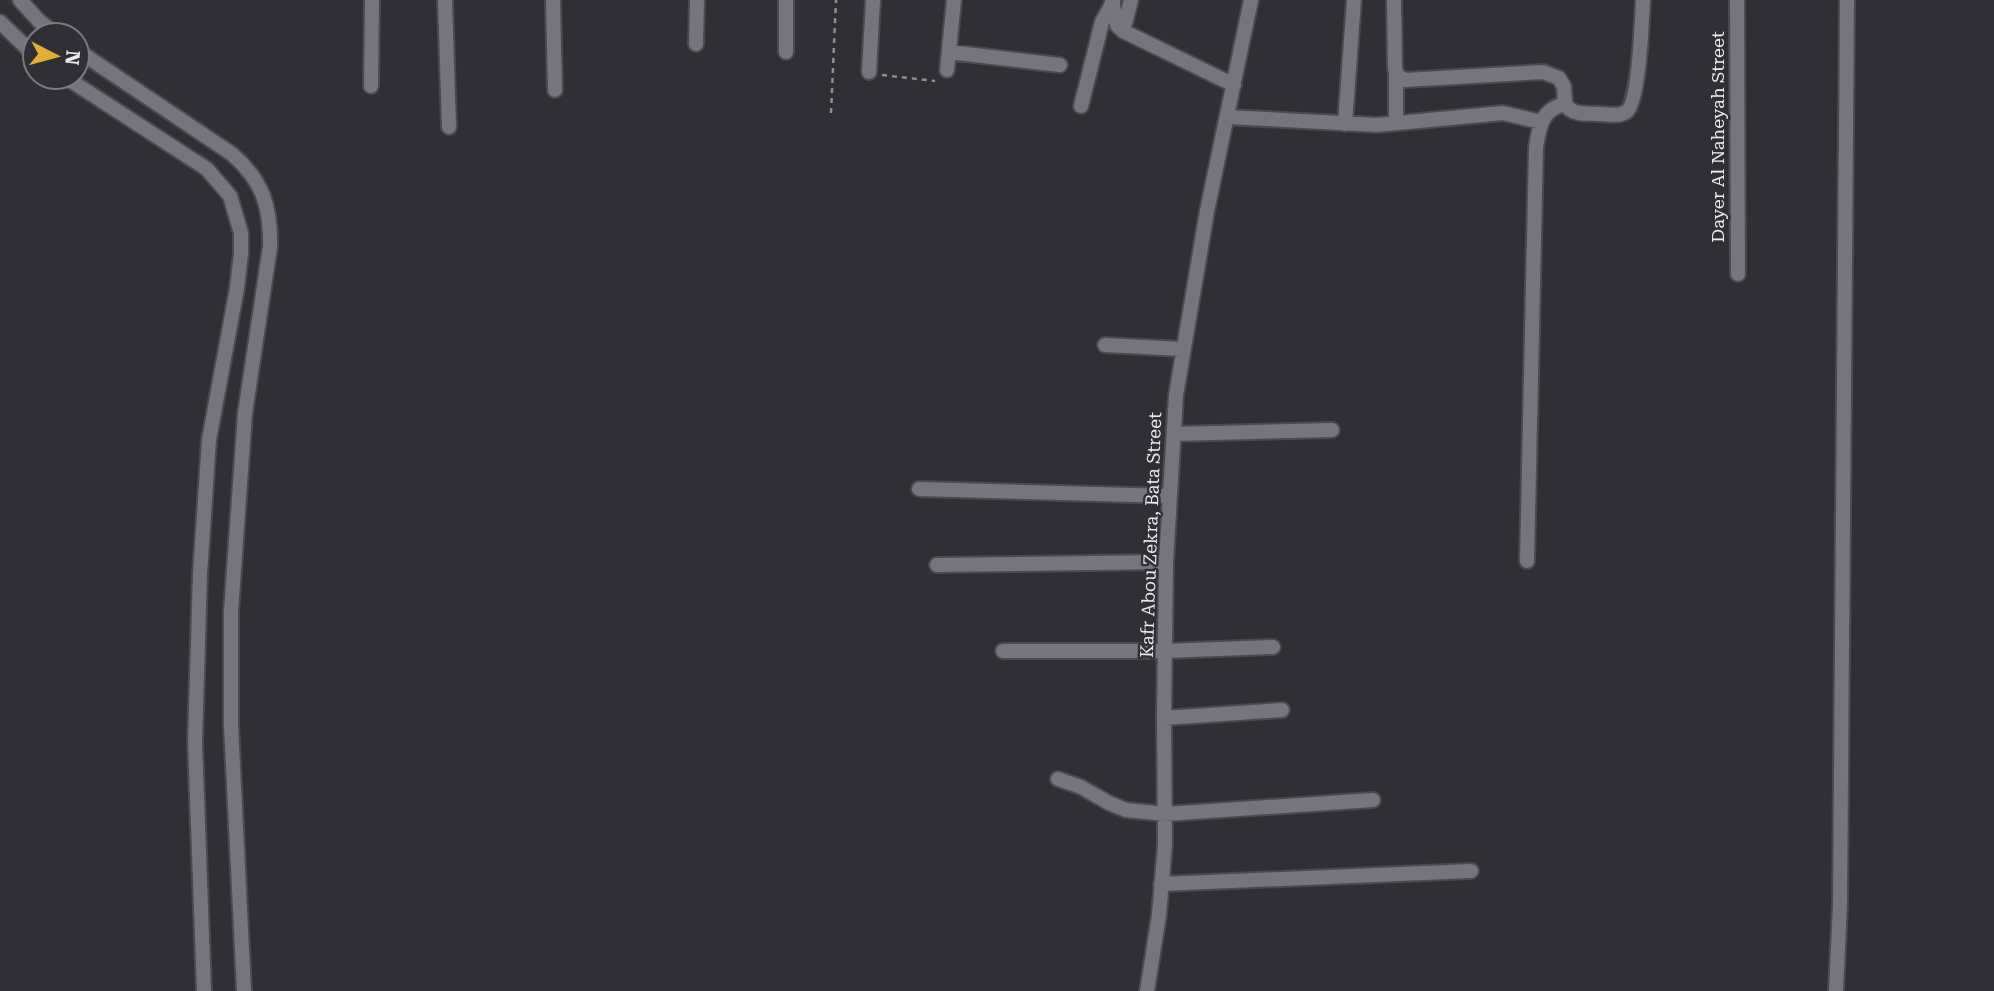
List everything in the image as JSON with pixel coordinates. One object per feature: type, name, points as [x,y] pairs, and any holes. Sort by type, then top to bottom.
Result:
[{"type":"street","points":[[20,0],[39,21]]},
{"type":"street","points":[[371,86],[372,0]]},
{"type":"street","points":[[445,0],[449,127]]},
{"type":"street","points":[[553,0],[555,90]]},
{"type":"street","points":[[696,44],[697,0]]},
{"type":"street","points":[[786,0],[786,52]]},
{"type":"street","points":[[869,72],[873,0]]},
{"type":"street","points":[[947,70],[954,0]]},
{"type":"street","points":[[1123,31],[1131,0]]},
{"type":"street","points":[[1113,1],[1117,24],[1123,31],[1234,85],[1251,0]]},
{"type":"street","points":[[1345,124],[1354,0]]},
{"type":"street","points":[[1394,0],[1396,122]]},
{"type":"street","points":[[1396,73],[1405,80],[1543,72],[1559,78],[1569,110],[1576,113],[1624,114],[1634,101],[1643,0]]},
{"type":"street","name":"Dayer Al Naheyah Street","points":[[1737,0],[1738,274]]},
{"type":"street","points":[[1836,991],[1840,891],[1847,0]]},
{"type":"street","points":[[1081,106],[1102,22],[1113,1]]},
{"type":"street","points":[[0,22],[21,42]]},
{"type":"street","points":[[949,52],[1060,65]]},
{"type":"street","points":[[91,59],[233,154],[245,165],[261,189],[271,226],[245,412],[231,612],[232,724],[244,991]]},
{"type":"street","name":"Kafr Abou Zekra, Bata Street","points":[[1147,991],[1159,915],[1165,814],[1166,562],[1182,349],[1207,211],[1234,85]]},
{"type":"street","points":[[87,91],[207,169],[230,196],[241,233],[242,253],[237,288],[209,440],[201,550],[195,742],[204,991]]},
{"type":"street","points":[[1527,561],[1536,147],[1541,122],[1550,109],[1565,104]]},
{"type":"street","points":[[1228,117],[1345,124],[1503,113],[1541,122]]},
{"type":"street","points":[[1105,345],[1182,349]]},
{"type":"street","points":[[1174,434],[1332,430]]},
{"type":"street","points":[[919,489],[1170,496]]},
{"type":"street","points":[[937,565],[1166,562]]},
{"type":"street","points":[[1003,651],[1165,651],[1273,647]]},
{"type":"street","points":[[1164,718],[1282,710]]},
{"type":"street","points":[[1058,779],[1081,787],[1126,810],[1165,814],[1373,800]]},
{"type":"street","points":[[1161,884],[1471,871]]},
{"type":"path","points":[[831,113],[836,0]]},
{"type":"path","points":[[869,72],[906,79],[938,81],[944,79],[947,70]]}]
